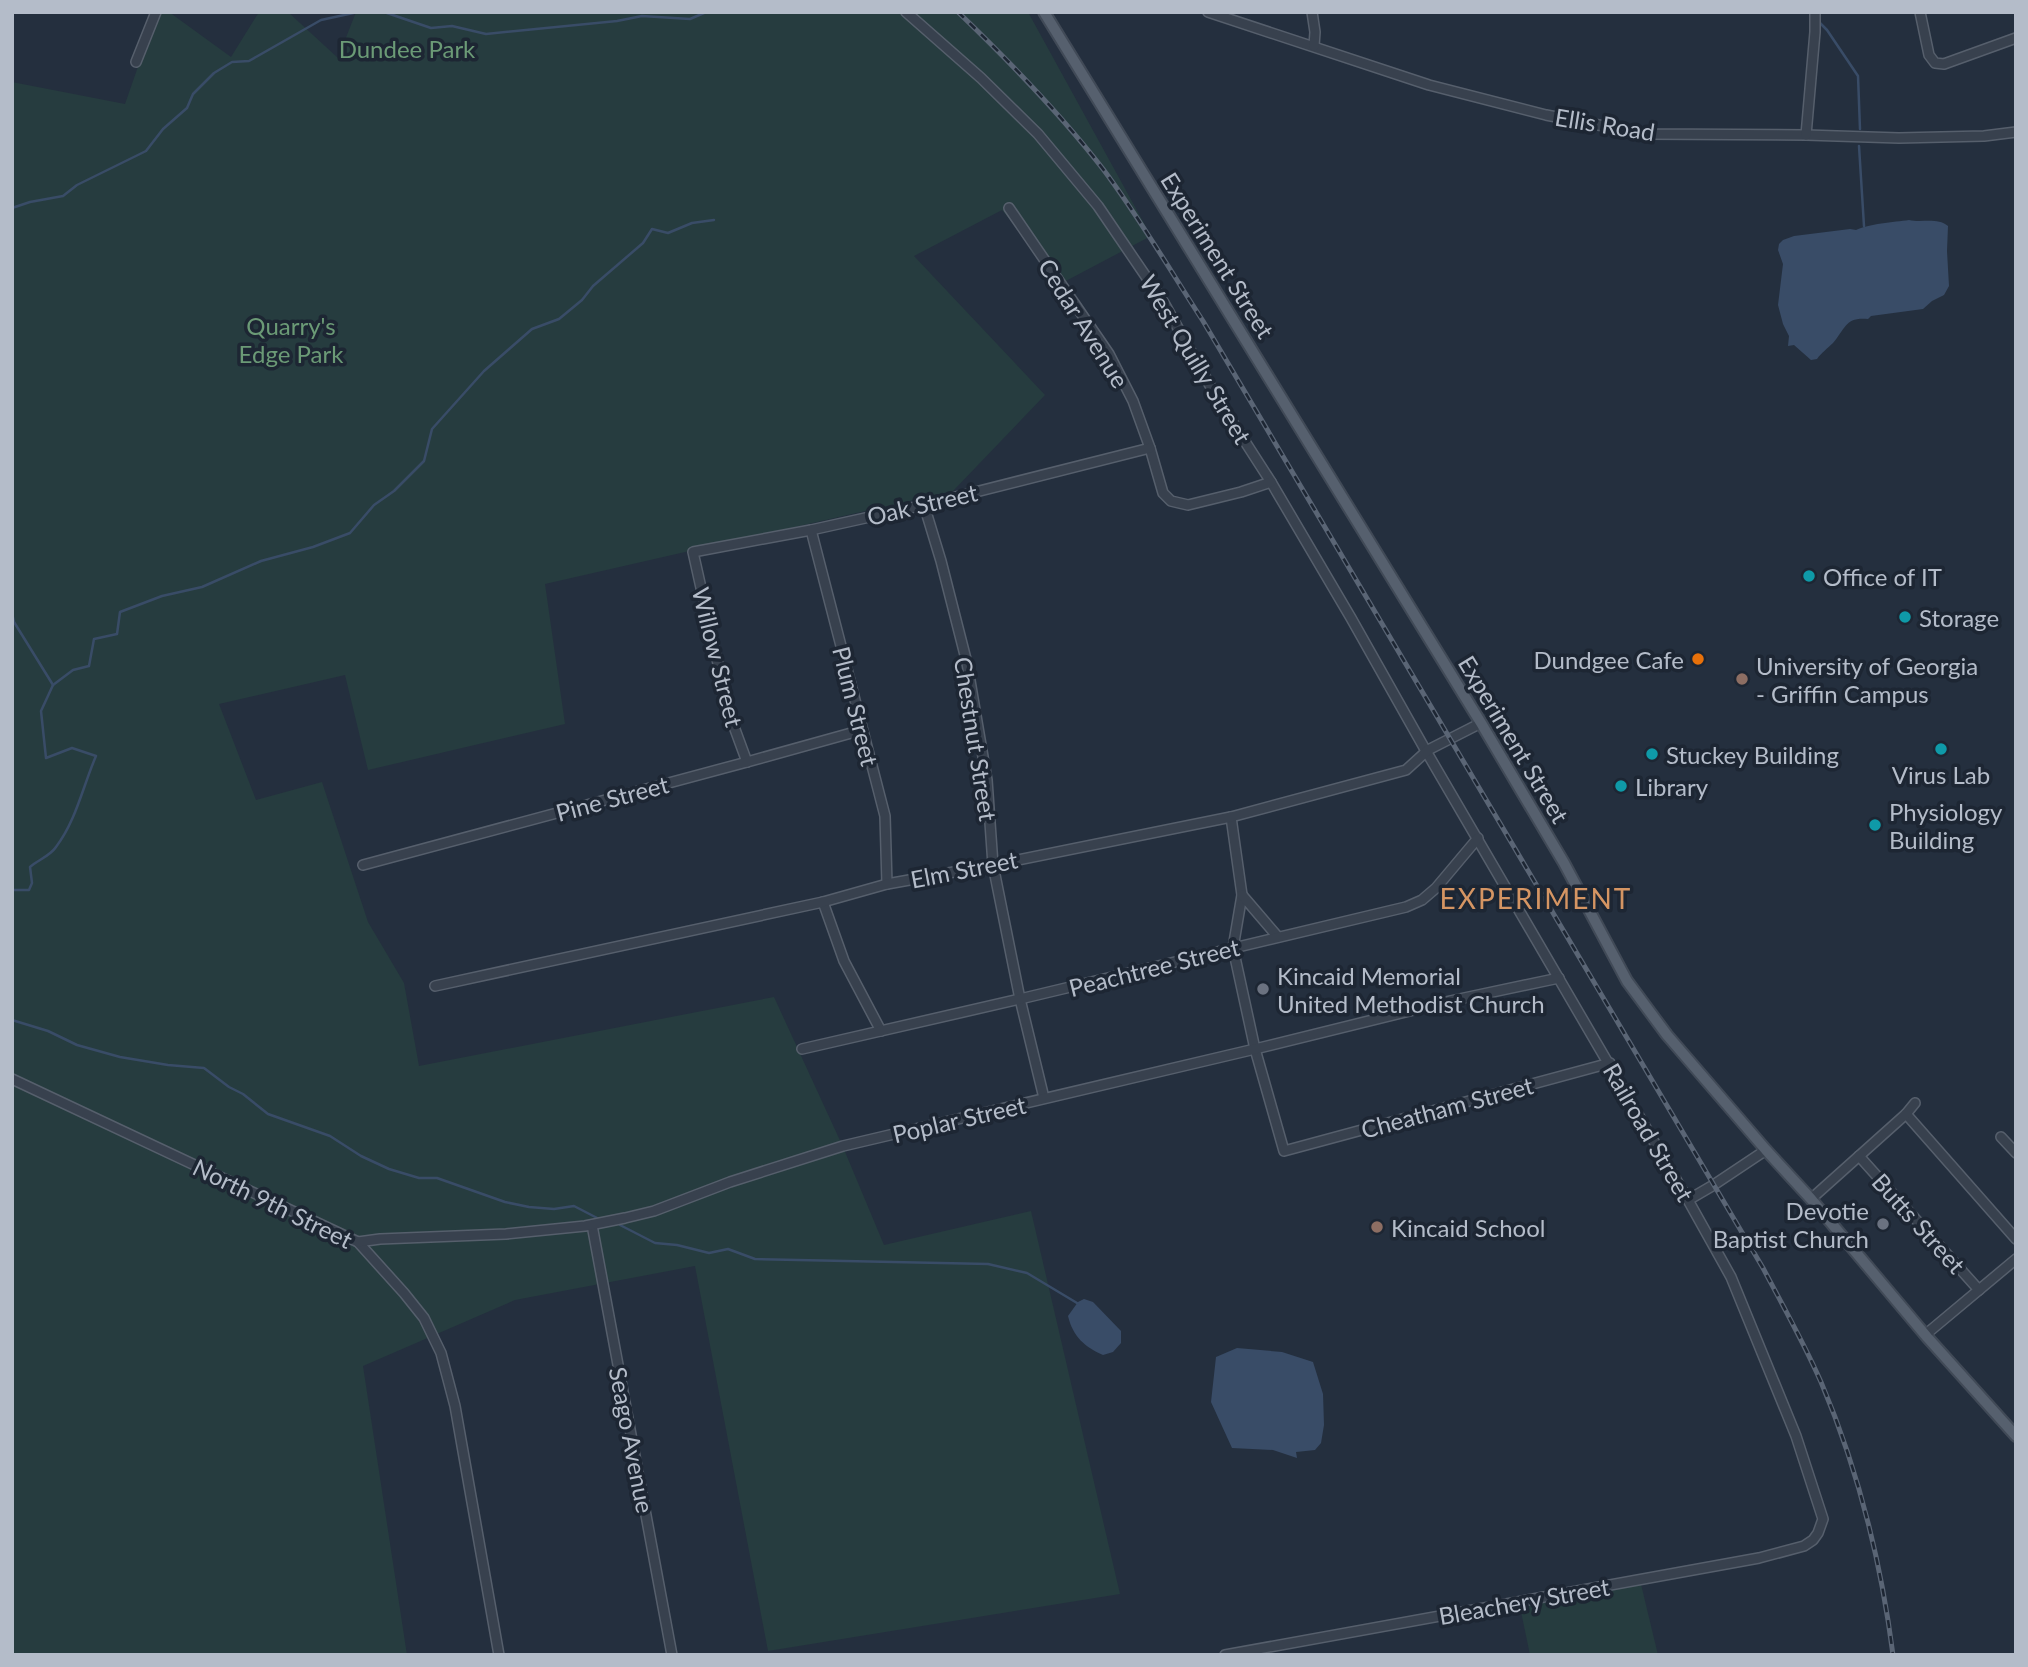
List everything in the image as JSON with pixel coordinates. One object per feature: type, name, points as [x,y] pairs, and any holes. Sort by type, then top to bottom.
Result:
[{"type":"main road","name":"Experiment Street","points":[[1044,12],[1481,723],[1564,863],[1627,981],[1667,1035],[1811,1199],[1925,1335],[2014,1431]]},
{"type":"street","points":[[136,62],[156,12]]},
{"type":"street","name":"West Quilly Street","points":[[906,12],[981,78],[1038,134],[1074,175],[1120,237],[1164,303],[1217,398],[1271,482],[1426,751]]},
{"type":"street","name":"Ellis Road","points":[[1208,12],[1429,85],[1546,115],[1646,134],[1899,138],[1984,136],[2016,132]]},
{"type":"street","points":[[1312,12],[1314,46]]},
{"type":"street","points":[[1806,135],[1815,12]]},
{"type":"street","points":[[1920,12],[1928,55],[1935,63],[1944,64],[2016,38]]},
{"type":"street","name":"Cedar Avenue","points":[[1009,208],[1110,354],[1133,401],[1163,493],[1171,501],[1188,505],[1271,482]]},
{"type":"street","name":"Oak Street","points":[[693,551],[811,530],[924,505],[1150,448]]},
{"type":"street","name":"Chestnut Street","points":[[924,505],[967,663],[988,780],[993,865],[1020,999],[1044,1098]]},
{"type":"street","name":"Plum Street","points":[[811,530],[885,816],[887,884]]},
{"type":"street","name":"Willow Street","points":[[693,551],[729,713],[747,762]]},
{"type":"street","name":"Elm Street","points":[[435,986],[823,902],[887,884],[1231,817],[1406,770],[1426,751],[1481,723]]},
{"type":"street","name":"Pine Street","points":[[363,865],[862,730]]},
{"type":"street","name":"Railroad Street","points":[[1426,751],[1731,1277],[1796,1436],[1821,1508],[1823,1519],[1818,1533]]},
{"type":"street","points":[[1231,817],[1242,895],[1233,948],[1255,1049]]},
{"type":"street","name":"Peachtree Street","points":[[802,1049],[1406,907],[1422,900],[1436,888],[1478,838]]},
{"type":"street","points":[[1242,895],[1278,937]]},
{"type":"street","points":[[823,902],[844,961],[881,1031]]},
{"type":"street","name":"Poplar Street","points":[[358,1242],[506,1234],[592,1225],[654,1211],[730,1182],[843,1146],[1450,1001],[1559,978]]},
{"type":"street","name":"Cheatham Street","points":[[1255,1049],[1284,1151],[1609,1063]]},
{"type":"street","name":"North 9th Street","points":[[12,1079],[358,1242],[404,1293],[424,1318],[441,1353],[456,1406],[499,1655]]},
{"type":"street","points":[[1811,1199],[1915,1103]]},
{"type":"street","points":[[1906,1114],[2016,1239]]},
{"type":"street","points":[[2001,1137],[2016,1153]]},
{"type":"street","points":[[1688,1200],[1766,1150]]},
{"type":"street","name":"Butts Street","points":[[1859,1156],[1979,1290]]},
{"type":"street","name":"Seago Avenue","points":[[592,1225],[672,1655]]},
{"type":"street","points":[[1925,1335],[2016,1259]]},
{"type":"street","name":"Bleachery Street","points":[[1225,1655],[1759,1558],[1804,1546],[1818,1533]]},
{"type":"green space","points":[[157,12],[169,12],[231,57],[259,12],[288,12],[338,58],[356,12],[1028,12],[1151,236],[1062,283],[1002,210],[914,256],[1045,395],[953,491],[545,584],[565,724],[368,770],[345,675],[219,704],[256,800],[322,782],[368,922],[404,983],[419,1066],[774,997],[843,1147],[884,1245],[1031,1211],[1120,1594],[768,1651],[695,1266],[515,1300],[363,1366],[407,1655],[12,1655],[12,82],[125,104]]},
{"type":"green space","points":[[1640,1580],[1658,1655],[1530,1655],[1519,1602]]},
{"type":"water","points":[[1909,220],[1934,221],[1948,226],[1949,286],[1944,295],[1923,309],[1871,316],[1850,322],[1817,359],[1811,360],[1794,345],[1788,346],[1789,336],[1778,305],[1783,264],[1778,250],[1779,244],[1794,236],[1856,230]]},
{"type":"water","points":[[1084,1299],[1093,1302],[1121,1331],[1121,1343],[1113,1352],[1103,1355],[1097,1352],[1085,1345],[1073,1330],[1068,1316],[1078,1302]]},
{"type":"water","points":[[1237,1348],[1282,1352],[1313,1362],[1323,1394],[1324,1425],[1321,1443],[1315,1450],[1296,1452],[1297,1458],[1273,1450],[1232,1448],[1211,1402],[1216,1357]]},
{"type":"waterway","points":[[12,208],[63,196],[77,185],[146,151],[163,129],[187,108],[193,94],[214,73],[232,62],[249,61],[321,20],[358,12]]},
{"type":"waterway","points":[[384,12],[431,28],[452,26],[486,34],[617,21],[642,16],[690,19],[704,13]]},
{"type":"waterway","points":[[1817,20],[1827,30],[1858,76],[1860,129]]},
{"type":"waterway","points":[[1859,146],[1864,226]]},
{"type":"waterway","points":[[53,685],[73,670],[89,666],[94,639],[117,634],[120,612],[162,596],[202,587],[261,561],[313,547],[350,533],[374,505],[394,491],[424,461],[432,429],[484,371],[532,329],[559,319],[582,300],[593,286],[643,243],[652,229],[668,233],[692,223],[714,220]]},
{"type":"waterway","points":[[12,613],[14,622],[53,685]]},
{"type":"waterway","points":[[12,890],[29,890],[32,883],[30,867],[51,853],[63,837],[96,756],[72,748],[46,758],[41,711],[53,685]]},
{"type":"waterway","points":[[12,1020],[48,1031],[77,1045],[120,1057],[204,1068],[268,1114],[330,1136],[361,1156],[389,1169],[419,1178],[437,1178],[505,1202],[529,1207],[554,1209],[574,1206],[601,1220]]},
{"type":"waterway","points":[[620,1225],[655,1243],[709,1253],[728,1249],[755,1259],[988,1264],[1027,1273],[1077,1303]]},
{"type":"railway","points":[[958,12],[1069,127],[1103,169],[1154,244],[1203,321],[1763,1268],[1814,1367],[1846,1448],[1875,1551],[1893,1655]]},
{"type":"place","name":"Office of IT","points":[[1809,576]]},
{"type":"place","name":"Storage","points":[[1905,617]]},
{"type":"place","name":"Dundgee Cafe","points":[[1698,659]]},
{"type":"place","name":"University of Georgia - Griffin Campus","points":[[1742,679]]},
{"type":"place","name":"Virus Lab","points":[[1941,749]]},
{"type":"place","name":"Stuckey Building","points":[[1652,754]]},
{"type":"place","name":"Library","points":[[1621,786]]},
{"type":"place","name":"Physiology Building","points":[[1875,825]]},
{"type":"place","name":"Kincaid Memorial United Methodist Church","points":[[1263,989]]},
{"type":"place","name":"Devotie Baptist Church","points":[[1883,1224]]},
{"type":"place","name":"Kincaid School","points":[[1377,1227]]},
{"type":"district","name":"EXPERIMENT","points":[[1536,898]]},
{"type":"park label","name":"Dundee Park","points":[[407,48]]},
{"type":"park label","name":"Quarry's Edge Park","points":[[291,339]]}]
